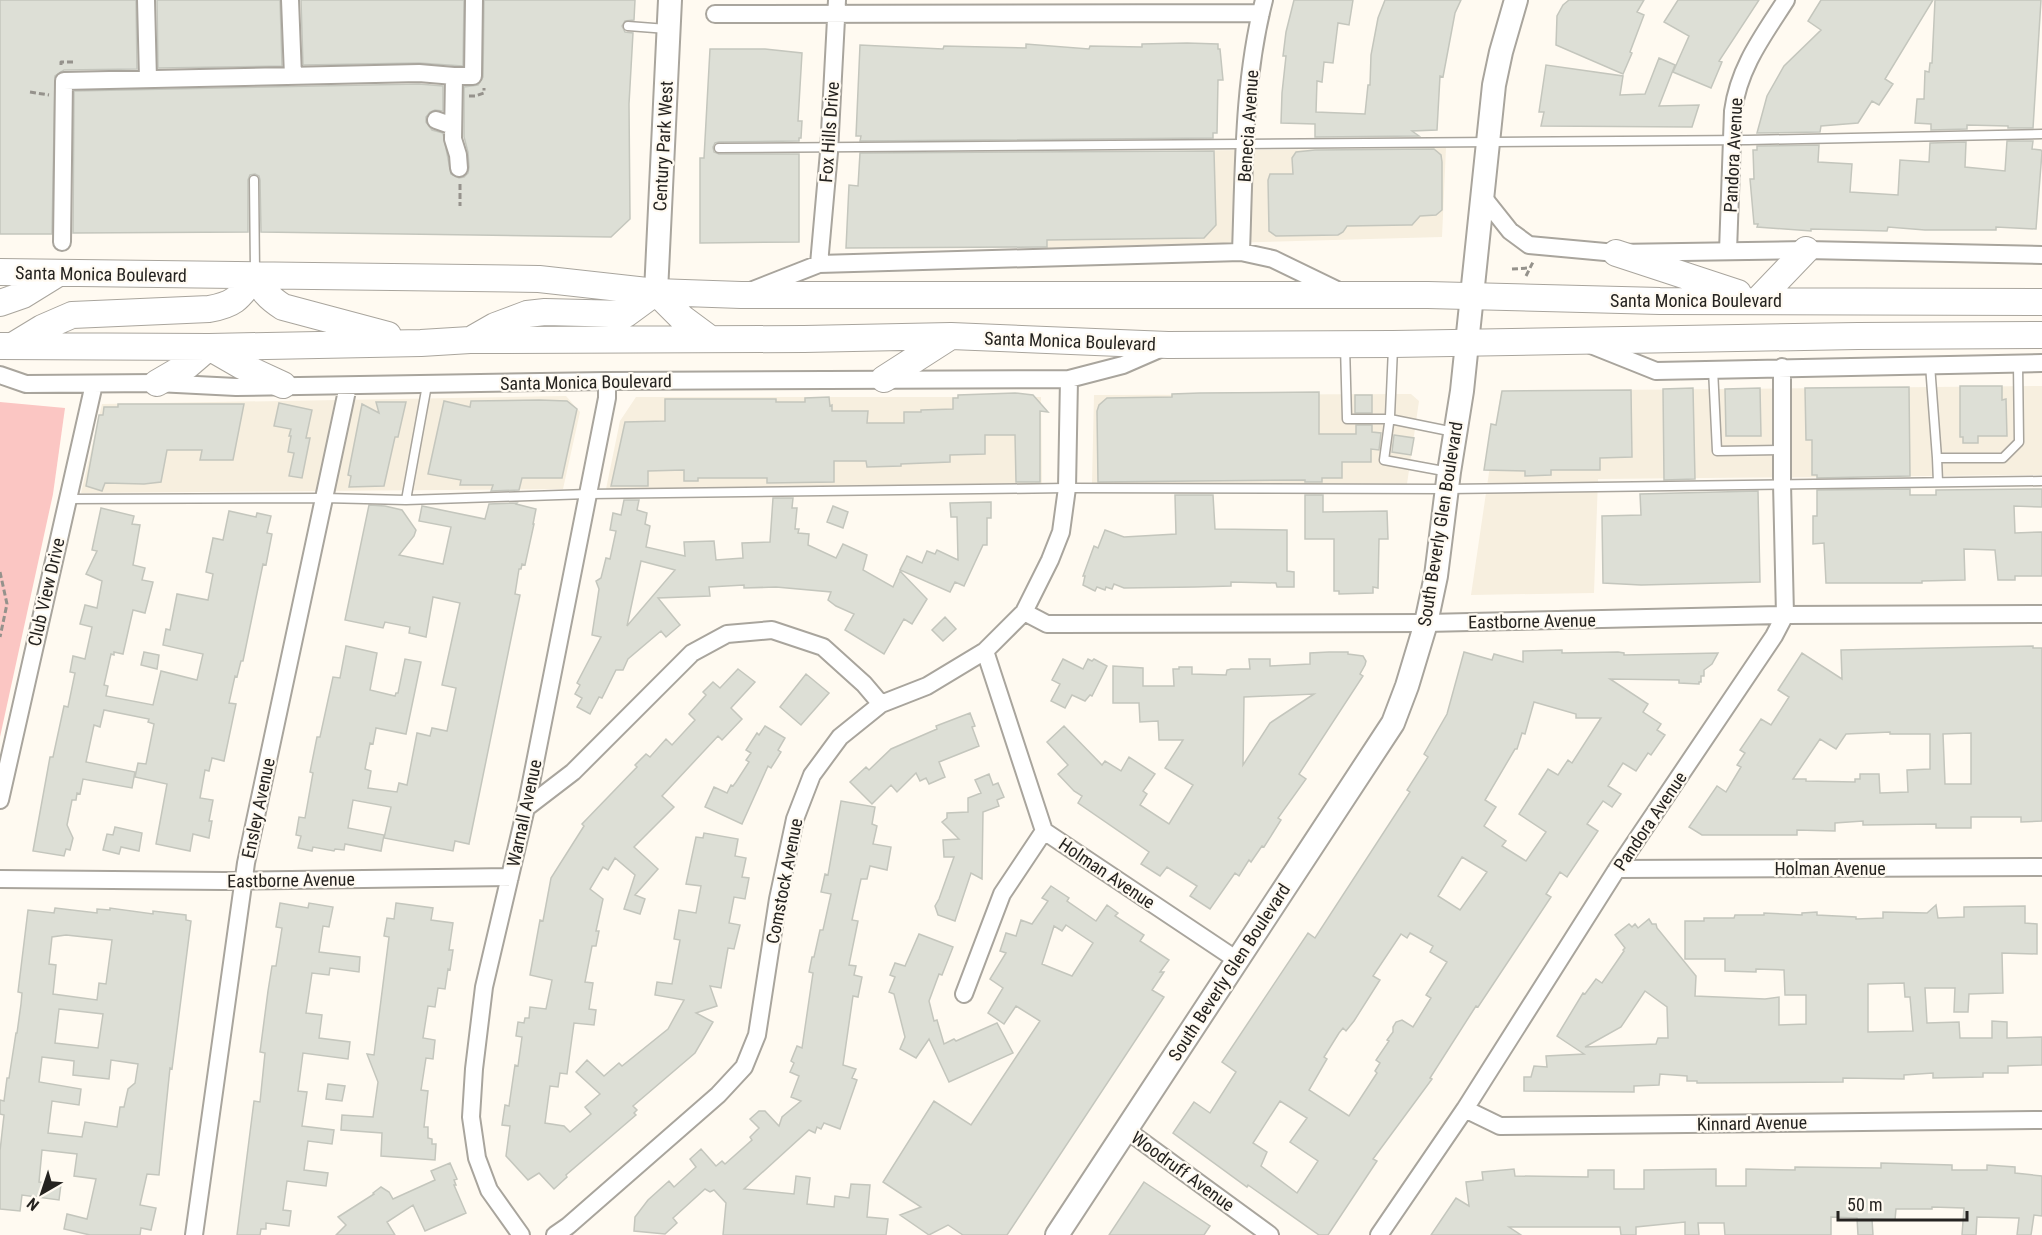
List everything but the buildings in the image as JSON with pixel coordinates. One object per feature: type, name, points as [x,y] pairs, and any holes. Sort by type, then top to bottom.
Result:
[{"type":"main road","name":"Century Park West","points":[[656,292],[670,0]]},
{"type":"main road","name":"South Beverly Glen Boulevard","points":[[1057,1235],[1393,723],[1407,686],[1426,623],[1436,576],[1462,391],[1494,85],[1516,0]]},
{"type":"main road","points":[[1616,253],[1758,300],[1806,249]]},
{"type":"main road","name":"Santa Monica Boulevard","points":[[0,272],[538,279],[656,292],[741,295],[911,297],[1075,294],[1660,301],[2042,302]]},
{"type":"main road","points":[[0,303],[23,295],[57,274]]},
{"type":"main road","points":[[256,275],[259,285],[269,298],[283,307],[298,313],[422,343]]},
{"type":"main road","points":[[6,346],[72,315],[209,309],[227,305],[237,300],[256,275]]},
{"type":"main road","points":[[470,340],[495,326],[526,314],[545,312],[626,314],[656,292],[682,318],[709,338]]},
{"type":"main road","name":"Santa Monica Boulevard","points":[[6,346],[209,347],[470,340],[951,336],[1168,345],[1467,344],[1858,336],[2042,335]]},
{"type":"main road","points":[[884,379],[951,336]]},
{"type":"main road","points":[[157,383],[188,364],[209,347],[283,386]]},
{"type":"street","points":[[146,0],[148,79]]},
{"type":"street","points":[[290,0],[293,76]]},
{"type":"street","points":[[62,242],[64,81],[419,73],[473,76],[474,0]]},
{"type":"street","name":"Pandora Avenue","points":[[1728,250],[1733,111],[1736,89],[1748,60],[1786,0]]},
{"type":"street","points":[[715,14],[837,6],[1263,7]]},
{"type":"street","name":"Fox Hills Drive","points":[[819,264],[829,147],[837,6]]},
{"type":"street","name":"Benecia Avenue","points":[[1241,252],[1245,144],[1253,55],[1263,7]]},
{"type":"street","points":[[454,76],[453,139],[459,168]]},
{"type":"street","points":[[436,120],[453,126]]},
{"type":"street","points":[[1483,197],[1510,231],[1529,245],[1616,253],[1806,249],[2042,255]]},
{"type":"street","name":"Santa Monica Boulevard","points":[[741,295],[819,264],[1241,252],[1274,259],[1350,296]]},
{"type":"street","name":"Santa Monica Boulevard","points":[[1582,342],[1656,371],[2042,363]]},
{"type":"street","name":"Santa Monica Boulevard","points":[[0,375],[6,379],[26,384],[157,383],[236,387],[607,381],[1069,379],[1123,365],[1168,345]]},
{"type":"street","points":[[1782,367],[1785,615]]},
{"type":"street","name":"Comstock Avenue","points":[[555,1235],[718,1095],[744,1067],[757,1035],[778,899],[795,819],[812,775],[840,736],[881,704],[927,686],[985,651],[1024,612],[1050,560],[1061,531],[1067,488],[1069,379]]},
{"type":"street","name":"Warnall Avenue","points":[[521,1235],[489,1190],[477,1158],[471,1117],[484,987],[526,808],[607,398],[607,381]]},
{"type":"street","name":"Club View Drive","points":[[0,800],[94,384]]},
{"type":"street","name":"Ensley Avenue","points":[[194,1235],[246,862],[348,386]]},
{"type":"street","name":"Eastborne Avenue","points":[[1024,612],[1047,624],[1426,623],[1785,615],[2042,614]]},
{"type":"street","name":"Pandora Avenue","points":[[1379,1235],[1465,1109],[1617,869],[1774,636],[1785,615]]},
{"type":"street","points":[[526,808],[573,772],[692,653],[727,634],[772,630],[823,647],[864,684],[881,704]]},
{"type":"street","name":"Holman Avenue","points":[[985,651],[1044,831],[1237,960]]},
{"type":"street","points":[[964,994],[1002,894],[1044,831]]},
{"type":"street","name":"Holman Avenue","points":[[1617,869],[2042,867]]},
{"type":"street","name":"Eastborne Avenue","points":[[0,879],[244,881],[510,877]]},
{"type":"street","name":"Kinnard Avenue","points":[[1465,1109],[1500,1126],[2042,1120]]},
{"type":"street","name":"Woodruff Avenue","points":[[1125,1129],[1270,1235]]},
{"type":"lane","points":[[628,26],[668,29]]},
{"type":"lane","points":[[719,148],[1488,143],[2042,134]]},
{"type":"lane","points":[[254,180],[256,275]]},
{"type":"lane","points":[[1345,344],[1347,420],[1390,419],[1455,432]]},
{"type":"lane","points":[[1393,344],[1390,419],[1384,460],[1448,481]]},
{"type":"lane","points":[[1937,458],[2003,458],[2019,442],[2018,364]]},
{"type":"lane","points":[[1930,365],[1938,482]]},
{"type":"lane","points":[[1713,369],[1717,451],[1782,450]]},
{"type":"lane","points":[[406,500],[427,385]]},
{"type":"lane","points":[[67,499],[406,500],[588,494],[1448,481],[1782,483],[2042,481]]},
{"type":"path","points":[[459,168],[460,206]]},
{"type":"path","points":[[1512,269],[1529,268],[1524,279]]},
{"type":"path","points":[[0,572],[7,604],[0,637]]},
{"type":"shaded area","points":[[1446,148],[1442,237],[1047,248],[1052,152]]},
{"type":"shaded area","points":[[2042,386],[2042,475],[1598,479],[1594,593],[1471,595],[1501,391]]},
{"type":"shaded area","points":[[1411,394],[1419,401],[1407,484],[1092,483],[1094,395]]},
{"type":"shaded area","points":[[566,396],[580,412],[563,489],[81,493],[102,404]]},
{"type":"shaded area","points":[[636,397],[1041,397],[1042,486],[606,489],[620,421]]},
{"type":"shaded area","points":[[0,402],[65,408],[53,494],[0,737]]}]
